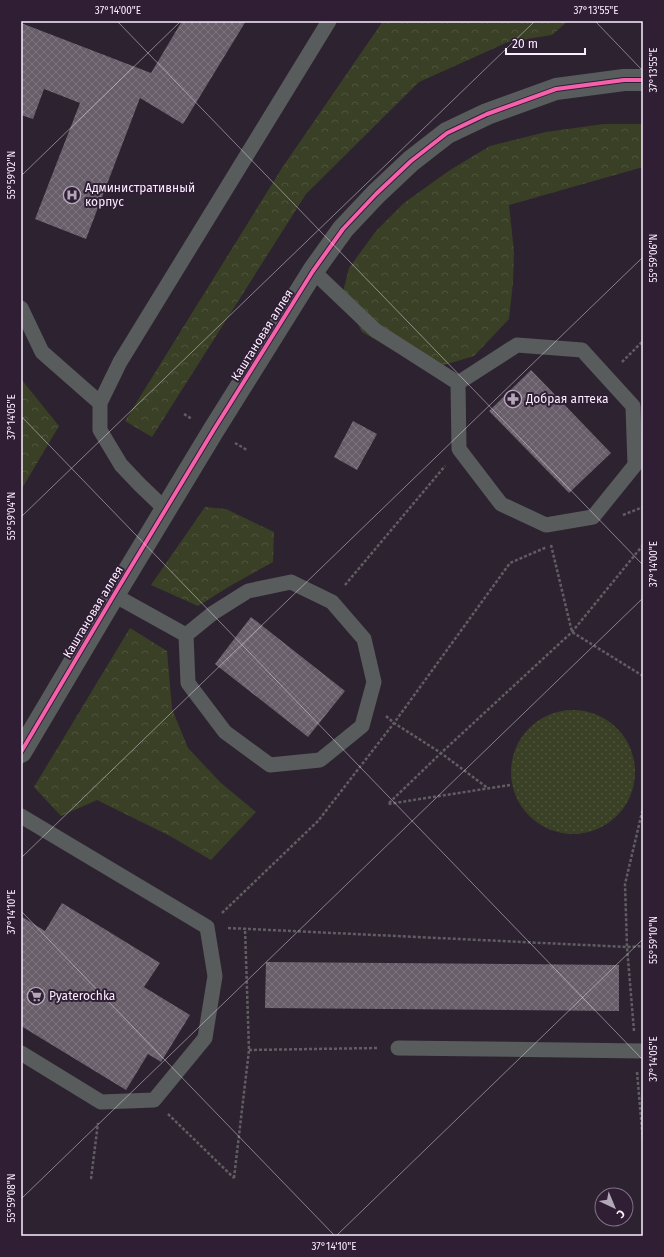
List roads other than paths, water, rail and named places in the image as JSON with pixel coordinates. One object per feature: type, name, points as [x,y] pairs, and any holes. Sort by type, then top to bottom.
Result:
[{"type":"street","name":"Каштановая аллея","points":[[24,742],[313,271],[342,229],[410,161],[447,133],[486,114],[556,88],[624,80],[643,80]]},
{"type":"lane","points":[[166,510],[140,486],[121,465],[100,430],[100,403],[120,362],[330,21]]},
{"type":"lane","points":[[313,271],[375,330],[458,383]]},
{"type":"lane","points":[[21,308],[42,352],[100,403]]},
{"type":"lane","points":[[517,345],[582,350],[633,406],[635,465],[593,517],[546,525],[500,504],[459,449],[458,383],[517,345]]},
{"type":"lane","points":[[291,582],[332,602],[364,639],[374,682],[362,726],[320,760],[270,764],[225,732],[188,683],[186,635],[213,612],[248,591],[291,582]]},
{"type":"lane","points":[[114,595],[186,635]]},
{"type":"lane","points":[[21,816],[207,927],[215,976],[205,1038],[154,1100],[101,1102],[21,1053]]},
{"type":"lane","points":[[398,1048],[639,1051]]},
{"type":"place","name":"Административный корпус","points":[[72,195]]},
{"type":"place","name":"Добрая аптека","points":[[513,399]]},
{"type":"place","name":"Pyaterochka","points":[[36,996]]}]
